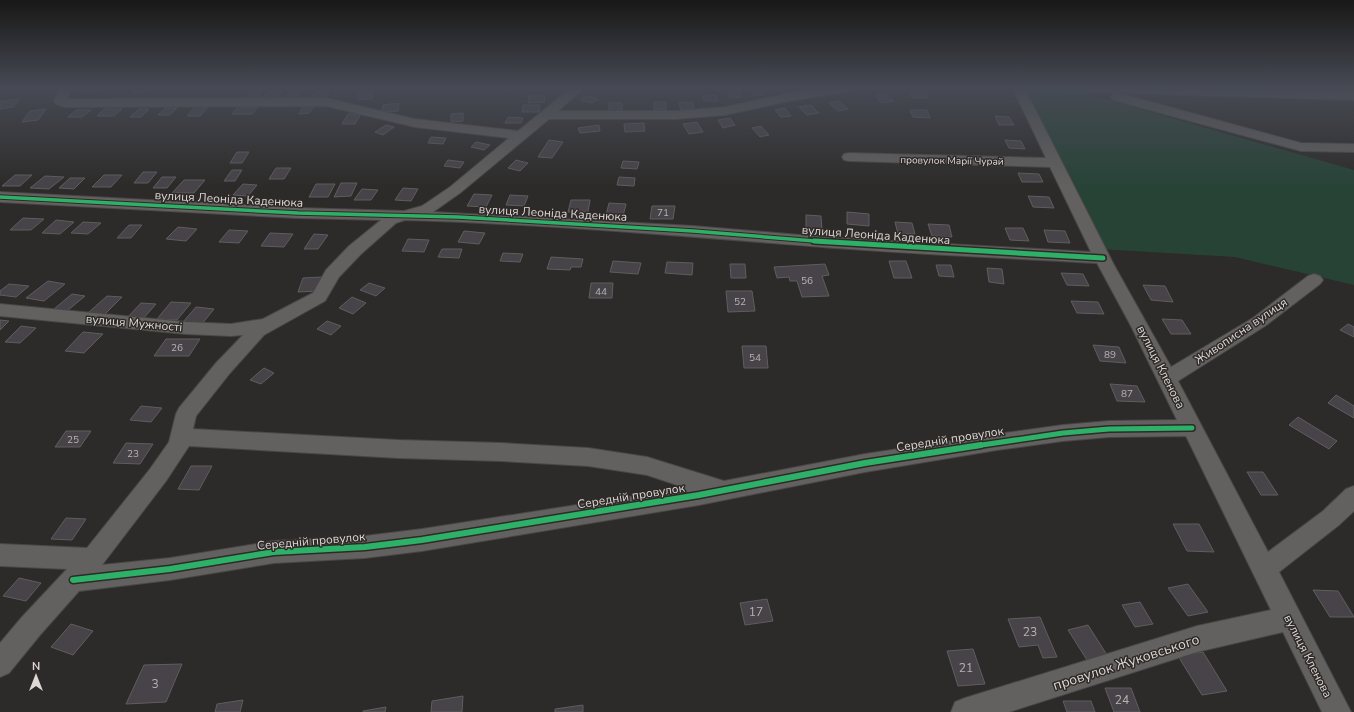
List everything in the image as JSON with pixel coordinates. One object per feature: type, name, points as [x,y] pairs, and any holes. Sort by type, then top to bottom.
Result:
[{"type":"street","points":[[404,120],[520,135]]},
{"type":"street","points":[[0,664],[92,559],[158,475],[179,444],[186,414],[223,368],[258,330],[319,297],[332,274],[355,250],[390,220],[427,209],[455,190],[538,120]]},
{"type":"street","name":"вулиця Кленова","points":[[1035,120],[1103,258],[1167,379],[1337,712]]},
{"type":"street","points":[[1203,120],[1301,147],[1354,148]]},
{"type":"street","name":"провулок Марії Чурай","points":[[849,157],[1056,163]]},
{"type":"street","name":"вулиця Леоніда Каденюка","points":[[0,197],[298,213],[458,217],[655,229],[823,242],[1103,258]]},
{"type":"street","name":"Живописна вулиця","points":[[1167,379],[1259,322],[1314,280]]},
{"type":"street","name":"вулиця Мужності","points":[[0,310],[186,328],[231,330],[268,325]]},
{"type":"street","name":"Середній провулок","points":[[73,580],[170,568],[274,552],[365,546],[422,540],[724,490],[865,463],[1062,433],[1109,429],[1192,428]]},
{"type":"street","name":"Середній провулок","points":[[181,437],[398,449],[502,452],[588,457],[648,466],[724,490]]},
{"type":"street","points":[[1264,569],[1331,518],[1354,496]]},
{"type":"street","points":[[0,556],[92,559]]},
{"type":"street","name":"провулок Жуковського","points":[[966,712],[1197,639],[1289,618]]},
{"type":"green space","points":[[1034,120],[1179,120],[1354,170],[1354,285],[1235,257],[1099,249]]},
{"type":"building","points":[[23,120],[36,120],[22,122]]},
{"type":"building","points":[[344,120],[357,120],[355,124],[342,124]]},
{"type":"building","points":[[451,120],[463,120],[463,121],[451,122]]},
{"type":"building","points":[[506,120],[522,120],[521,123],[505,123]]},
{"type":"building","points":[[718,120],[732,120],[735,125],[723,128]]},
{"type":"building","points":[[997,120],[1011,120],[1014,125],[999,125]]},
{"type":"building","points":[[697,122],[703,132],[689,134],[683,124]]},
{"type":"building","points":[[644,123],[645,131],[625,132],[624,124]]},
{"type":"building","points":[[386,125],[394,127],[383,135],[375,132]]},
{"type":"building","points":[[599,125],[600,131],[580,133],[578,128]]},
{"type":"building","points":[[761,126],[769,135],[760,137],[752,128]]},
{"type":"building","points":[[431,137],[446,138],[443,144],[428,143]]},
{"type":"building","points":[[549,140],[563,142],[552,158],[538,157]]},
{"type":"building","points":[[1005,140],[1021,141],[1025,149],[1009,148]]},
{"type":"building","points":[[476,142],[490,145],[484,150],[471,147]]},
{"type":"building","points":[[237,152],[249,152],[242,163],[230,163]]},
{"type":"building","points":[[448,160],[464,162],[460,168],[444,166]]},
{"type":"building","points":[[516,160],[528,163],[520,171],[508,168]]},
{"type":"building","points":[[623,161],[639,162],[637,169],[621,168]]},
{"type":"building","points":[[276,168],[291,168],[284,179],[269,179]]},
{"type":"building","points":[[232,170],[242,170],[235,181],[224,181]]},
{"type":"building","points":[[143,172],[157,172],[148,183],[134,183]]},
{"type":"building","points":[[1018,173],[1039,174],[1043,182],[1022,182]]},
{"type":"building","points":[[15,175],[32,175],[20,186],[2,186]]},
{"type":"building","points":[[104,175],[122,175],[111,187],[92,187]]},
{"type":"building","points":[[45,176],[64,177],[49,189],[30,188]]},
{"type":"building","points":[[162,177],[176,177],[167,188],[153,188]]},
{"type":"building","points":[[619,177],[635,178],[634,186],[617,185]]},
{"type":"building","points":[[70,178],[85,178],[74,189],[59,188]]},
{"type":"building","points":[[184,180],[205,180],[194,193],[172,193]]},
{"type":"building","points":[[341,183],[357,183],[351,196],[334,197]]},
{"type":"building","points":[[243,184],[257,185],[248,196],[233,195]]},
{"type":"building","points":[[316,184],[335,184],[328,197],[309,197]]},
{"type":"building","points":[[403,188],[418,189],[411,201],[395,200]]},
{"type":"building","points":[[362,189],[378,190],[371,200],[354,200]]},
{"type":"building","points":[[474,194],[492,195],[486,207],[467,206]]},
{"type":"building","points":[[510,195],[528,196],[524,206],[506,205]]},
{"type":"building","points":[[1028,196],[1049,197],[1054,208],[1033,207]]},
{"type":"building","points":[[571,200],[590,200],[588,212],[568,212]]},
{"type":"building","points":[[609,203],[626,204],[623,216],[606,215]]},
{"type":"building","points":[[652,206],[675,206],[673,219],[650,219]]},
{"type":"building","points":[[847,212],[869,214],[869,226],[847,224]]},
{"type":"building","points":[[806,215],[821,216],[822,230],[806,229]]},
{"type":"building","points":[[23,218],[44,219],[31,230],[10,230]]},
{"type":"building","points":[[56,220],[74,222],[60,234],[42,233]]},
{"type":"building","points":[[83,222],[101,223],[88,234],[71,233]]},
{"type":"building","points":[[895,222],[912,223],[915,234],[898,234]]},
{"type":"building","points":[[928,224],[949,225],[952,237],[932,236]]},
{"type":"building","points":[[129,225],[142,225],[131,238],[117,238]]},
{"type":"building","points":[[178,227],[197,229],[186,241],[166,239]]},
{"type":"building","points":[[1005,228],[1023,228],[1029,241],[1010,240]]},
{"type":"building","points":[[229,230],[248,231],[239,243],[219,242]]},
{"type":"building","points":[[1044,230],[1065,231],[1070,243],[1048,242]]},
{"type":"building","points":[[464,231],[485,233],[479,244],[458,242]]},
{"type":"building","points":[[270,233],[293,234],[284,247],[261,246]]},
{"type":"building","points":[[314,234],[328,235],[318,249],[304,249]]},
{"type":"building","points":[[408,239],[429,240],[424,252],[402,251]]},
{"type":"building","points":[[442,249],[462,249],[459,258],[438,257]]},
{"type":"building","points":[[503,253],[523,254],[520,262],[500,261]]},
{"type":"building","points":[[551,257],[583,259],[581,267],[571,267],[570,270],[547,269]]},
{"type":"building","points":[[613,261],[641,263],[638,274],[610,272]]},
{"type":"building","points":[[889,261],[906,261],[912,278],[894,278]]},
{"type":"building","points":[[667,262],[693,263],[692,275],[665,273]]},
{"type":"building","points":[[730,264],[745,264],[746,278],[731,278]]},
{"type":"building","points":[[825,264],[829,275],[822,276],[829,296],[802,297],[797,281],[790,281],[789,277],[777,278],[774,267]]},
{"type":"building","points":[[936,265],[951,265],[954,277],[939,276]]},
{"type":"building","points":[[987,268],[1002,269],[1004,284],[989,282]]},
{"type":"building","points":[[1061,273],[1083,274],[1089,286],[1067,285]]},
{"type":"building","points":[[322,277],[318,291],[298,292],[303,278]]},
{"type":"building","points":[[48,281],[65,284],[44,301],[26,298]]},
{"type":"building","points":[[369,283],[385,288],[376,296],[360,290]]},
{"type":"building","points":[[591,283],[613,283],[612,298],[589,298]]},
{"type":"building","points":[[9,284],[29,286],[16,297],[0,295],[0,291]]},
{"type":"building","points":[[1143,285],[1165,286],[1173,302],[1151,300]]},
{"type":"building","points":[[726,291],[752,291],[755,311],[728,312]]},
{"type":"building","points":[[72,294],[85,296],[67,311],[54,309]]},
{"type":"building","points":[[107,296],[122,297],[104,315],[88,313]]},
{"type":"building","points":[[352,297],[366,303],[353,314],[339,308]]},
{"type":"building","points":[[1071,301],[1098,302],[1104,314],[1077,313]]},
{"type":"building","points":[[171,302],[191,303],[177,320],[157,319]]},
{"type":"building","points":[[141,303],[156,304],[142,320],[126,319]]},
{"type":"building","points":[[196,307],[214,309],[202,324],[183,322]]},
{"type":"building","points":[[1162,319],[1182,320],[1191,334],[1171,334]]},
{"type":"building","points":[[0,320],[9,321],[0,330]]},
{"type":"building","points":[[327,321],[341,326],[331,335],[317,329]]},
{"type":"building","points":[[1348,324],[1354,327],[1354,337],[1340,330]]},
{"type":"building","points":[[21,326],[36,328],[20,343],[5,342]]},
{"type":"building","points":[[83,332],[103,334],[84,353],[65,351]]},
{"type":"building","points":[[166,339],[200,339],[189,356],[154,356]]},
{"type":"building","points":[[1093,345],[1119,347],[1126,363],[1100,361]]},
{"type":"building","points":[[742,346],[766,346],[768,368],[744,368]]},
{"type":"building","points":[[264,368],[274,373],[261,384],[250,380]]},
{"type":"building","points":[[1110,384],[1137,386],[1145,402],[1117,401]]},
{"type":"building","points":[[1336,395],[1354,406],[1354,418],[1328,403]]},
{"type":"building","points":[[141,406],[162,408],[151,422],[130,420]]},
{"type":"building","points":[[1298,417],[1337,441],[1329,449],[1289,425]]},
{"type":"building","points":[[66,431],[91,431],[80,447],[55,447]]},
{"type":"building","points":[[126,443],[153,444],[140,464],[113,463]]},
{"type":"building","points":[[191,466],[212,466],[199,490],[178,489]]},
{"type":"building","points":[[1247,472],[1263,472],[1278,495],[1261,495]]},
{"type":"building","points":[[66,518],[86,519],[72,540],[51,539]]},
{"type":"building","points":[[1173,524],[1199,524],[1214,552],[1187,551]]},
{"type":"building","points":[[19,578],[41,583],[26,601],[3,596]]},
{"type":"building","points":[[1188,584],[1208,612],[1188,616],[1168,588]]},
{"type":"building","points":[[1313,590],[1338,591],[1354,617],[1330,617]]},
{"type":"building","points":[[767,599],[773,621],[745,625],[740,603]]},
{"type":"building","points":[[1140,602],[1153,624],[1135,627],[1122,605]]},
{"type":"building","points":[[1040,617],[1057,657],[1043,658],[1038,645],[1019,647],[1008,619]]},
{"type":"building","points":[[71,624],[93,631],[73,655],[51,647]]},
{"type":"building","points":[[1088,625],[1107,655],[1087,660],[1068,630]]},
{"type":"building","points":[[973,649],[985,684],[958,686],[947,651]]},
{"type":"building","points":[[1203,652],[1227,691],[1202,695],[1178,656]]},
{"type":"building","points":[[182,664],[166,702],[126,704],[144,665]]},
{"type":"building","points":[[1105,688],[1131,688],[1140,712],[1114,712]]},
{"type":"building","points":[[463,696],[462,712],[431,712],[432,701]]},
{"type":"building","points":[[243,700],[240,712],[215,712],[217,704]]},
{"type":"building","points":[[1063,701],[1091,701],[1095,712],[1067,712]]},
{"type":"building","points":[[583,705],[583,712],[555,712],[555,709]]},
{"type":"building","points":[[386,707],[385,712],[363,712],[363,711]]},
{"type":"cycle path","points":[[0,197],[298,213],[458,217],[693,231],[823,242],[1103,258]]},
{"type":"cycle path","points":[[73,580],[170,569],[274,552],[365,547],[422,540],[699,495],[865,463],[1063,433],[1109,429],[1192,428]]}]
